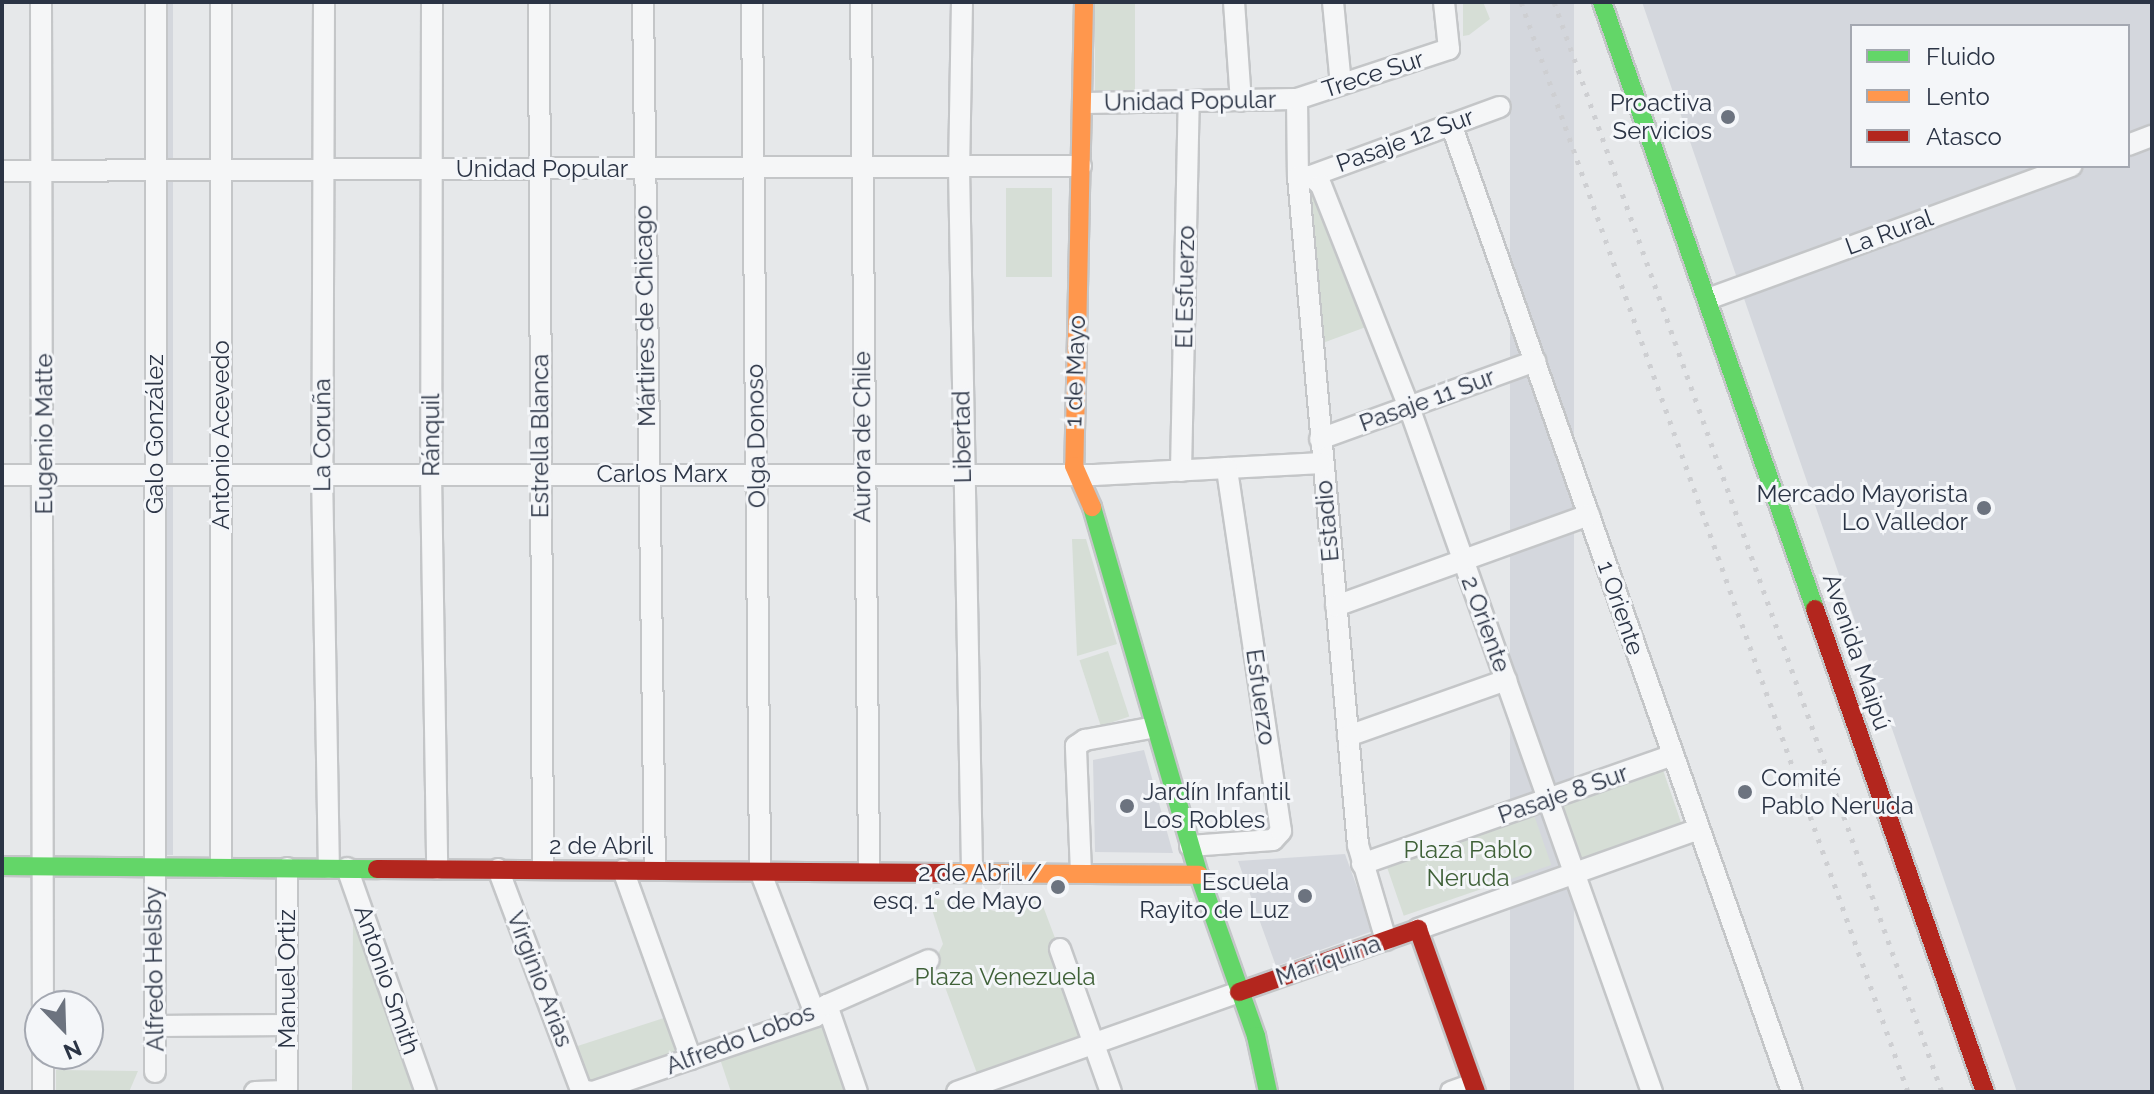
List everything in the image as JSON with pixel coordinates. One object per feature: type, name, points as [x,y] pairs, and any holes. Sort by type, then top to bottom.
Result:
[{"type":"street","name":"Eugenio Matte","points":[[41,2],[45,474],[43,990]]},
{"type":"street","name":"Galo González","points":[[153,867],[156,2]]},
{"type":"street","name":"Antonio Acevedo","points":[[221,2],[221,867]]},
{"type":"street","name":"La Coruña","points":[[324,2],[322,472],[338,868]]},
{"type":"street","name":"Ránquil","points":[[432,2],[431,473],[437,869]]},
{"type":"street","name":"Estrella Blanca","points":[[539,2],[543,869]]},
{"type":"street","name":"Mártires de Chicago","points":[[643,2],[642,168],[655,870]]},
{"type":"street","name":"Olga Donoso","points":[[752,2],[750,168],[758,474],[760,871]]},
{"type":"street","name":"Aurora de Chile","points":[[861,2],[861,474],[869,871]]},
{"type":"street","name":"Libertad","points":[[962,2],[959,167],[962,475],[972,872]]},
{"type":"street","name":"1 de Mayo","points":[[1084,2],[1072,455],[1077,475],[1089,498],[1190,846],[1239,992],[1268,1092]]},
{"type":"street","points":[[1234,2],[1241,101]]},
{"type":"street","points":[[1333,2],[1341,85]]},
{"type":"street","name":"Trece Sur","points":[[1297,99],[1449,49],[1444,2]]},
{"type":"street","name":"Avenida Maipú","points":[[1602,2],[1985,1092]]},
{"type":"street","name":"Unidad Popular","points":[[1083,103],[1297,99]]},
{"type":"street","name":"Estadio","points":[[1297,99],[1320,439],[1348,736],[1362,864],[1386,940]]},
{"type":"street","name":"El Esfuerzo","points":[[1181,471],[1189,103]]},
{"type":"street","name":"Pasaje 12 Sur","points":[[1304,176],[1500,107]]},
{"type":"street","name":"1 Oriente","points":[[1451,124],[1792,1092]]},
{"type":"street","points":[[2130,144],[2152,136]]},
{"type":"street","name":"Unidad Popular","points":[[2,171],[1081,166]]},
{"type":"street","name":"La Rural","points":[[1708,299],[2066,168]]},
{"type":"street","name":"2 Oriente","points":[[1304,176],[1321,185],[1409,407],[1652,1092]]},
{"type":"street","name":"Pasaje 11 Sur","points":[[1320,439],[1535,361]]},
{"type":"street","name":"Carlos Marx","points":[[2,475],[322,472],[1077,475],[1322,463]]},
{"type":"street","name":"Esfuerzo","points":[[1190,846],[1273,840],[1281,831],[1227,468]]},
{"type":"street","points":[[1336,606],[1589,515]]},
{"type":"street","points":[[1348,736],[1506,680]]},
{"type":"street","points":[[1081,873],[1076,746],[1085,740],[1155,727]]},
{"type":"street","name":"Pasaje 8 Sur","points":[[1362,864],[1673,755]]},
{"type":"street","name":"Mariquina","points":[[965,1091],[1699,829]]},
{"type":"street","name":"2 de Abril","points":[[2,866],[1199,875]]},
{"type":"street","name":"Alfredo Helsby","points":[[153,867],[155,1072]]},
{"type":"street","name":"Manuel Ortiz","points":[[287,868],[287,1091]]},
{"type":"street","name":"Antonio Smith","points":[[338,868],[426,1092]]},
{"type":"street","name":"Virginio Arias","points":[[498,869],[595,1091]]},
{"type":"street","points":[[623,870],[691,1059]]},
{"type":"street","points":[[760,871],[857,1092]]},
{"type":"street","points":[[1418,929],[1474,1088],[1451,1092]]},
{"type":"street","points":[[1060,949],[1111,1092]]},
{"type":"street","name":"Alfredo Lobos","points":[[595,1091],[821,1011],[929,960]]},
{"type":"street","points":[[155,1026],[287,1025]]},
{"type":"street","points":[[34,1092],[43,1092],[43,1070]]},
{"type":"street","points":[[255,1092],[287,1091]]},
{"type":"shaded area","points":[[144,2],[173,2],[173,855],[144,855]]},
{"type":"shaded area","points":[[1510,2],[1574,2],[1574,1092],[1510,1092]]},
{"type":"shaded area","name":"Mercado Mayorista Lo Valledor","points":[[1642,2],[2152,2],[2152,1092],[2017,1092]]},
{"type":"shaded area","name":"Jardín Infantil Los Robles","points":[[1144,750],[1173,853],[1095,852],[1093,760]]},
{"type":"shaded area","name":"Escuela Rayito de Luz","points":[[1345,854],[1373,931],[1276,966],[1238,861]]},
{"type":"green space","points":[[1095,2],[1135,2],[1135,93],[1095,93]]},
{"type":"green space","points":[[1463,2],[1483,2],[1490,19],[1463,36]]},
{"type":"green space","points":[[1006,188],[1052,188],[1052,277],[1006,277]]},
{"type":"green space","points":[[1314,189],[1366,327],[1320,344],[1308,190]]},
{"type":"green space","points":[[1072,539],[1086,539],[1117,644],[1077,656]]},
{"type":"green space","points":[[1108,651],[1129,717],[1101,726],[1079,660]]},
{"type":"green space","name":"Plaza Pablo Neruda","points":[[1663,770],[1682,824],[1579,859],[1561,805]]},
{"type":"green space","name":"Plaza Pablo Neruda","points":[[1533,812],[1551,865],[1404,916],[1385,863]]},
{"type":"green space","name":"Plaza Venezuela","points":[[928,897],[1000,912],[1040,898],[1091,1034],[978,1076],[935,960],[943,944]]},
{"type":"green space","points":[[353,918],[413,1092],[352,1092]]},
{"type":"green space","points":[[670,1016],[684,1058],[587,1089],[573,1048]]},
{"type":"green space","points":[[823,1019],[848,1092],[731,1092],[719,1056]]},
{"type":"green space","points":[[56,1070],[138,1071],[129,1092],[56,1092]]},
{"type":"railway","points":[[1521,2],[1908,1092]]},
{"type":"railway","points":[[1554,2],[1942,1092]]},
{"type":"traffic: fast","points":[[1602,2],[1815,609]]},
{"type":"traffic: fast","points":[[1092,507],[1199,875],[1256,1036],[1268,1092]]},
{"type":"traffic: fast","points":[[2,866],[377,869]]},
{"type":"traffic: slow","points":[[1084,2],[1074,466],[1092,507]]},
{"type":"traffic: slow","points":[[942,873],[1199,875]]},
{"type":"traffic: jam","points":[[1815,609],[1985,1092]]},
{"type":"traffic: jam","points":[[377,869],[942,873]]},
{"type":"traffic: jam","points":[[1239,992],[1418,929],[1476,1092]]},
{"type":"place","name":"Proactiva Servicios","points":[[1728,117]]},
{"type":"place","name":"Mercado Mayorista Lo Valledor","points":[[1984,508]]},
{"type":"place","name":"Comité Pablo Neruda","points":[[1745,792]]},
{"type":"place","name":"Jardín Infantil Los Robles","points":[[1127,806]]},
{"type":"place","name":"2 de Abril / esq. 1° de Mayo","points":[[1058,887]]},
{"type":"place","name":"Escuela Rayito de Luz","points":[[1305,896]]}]
